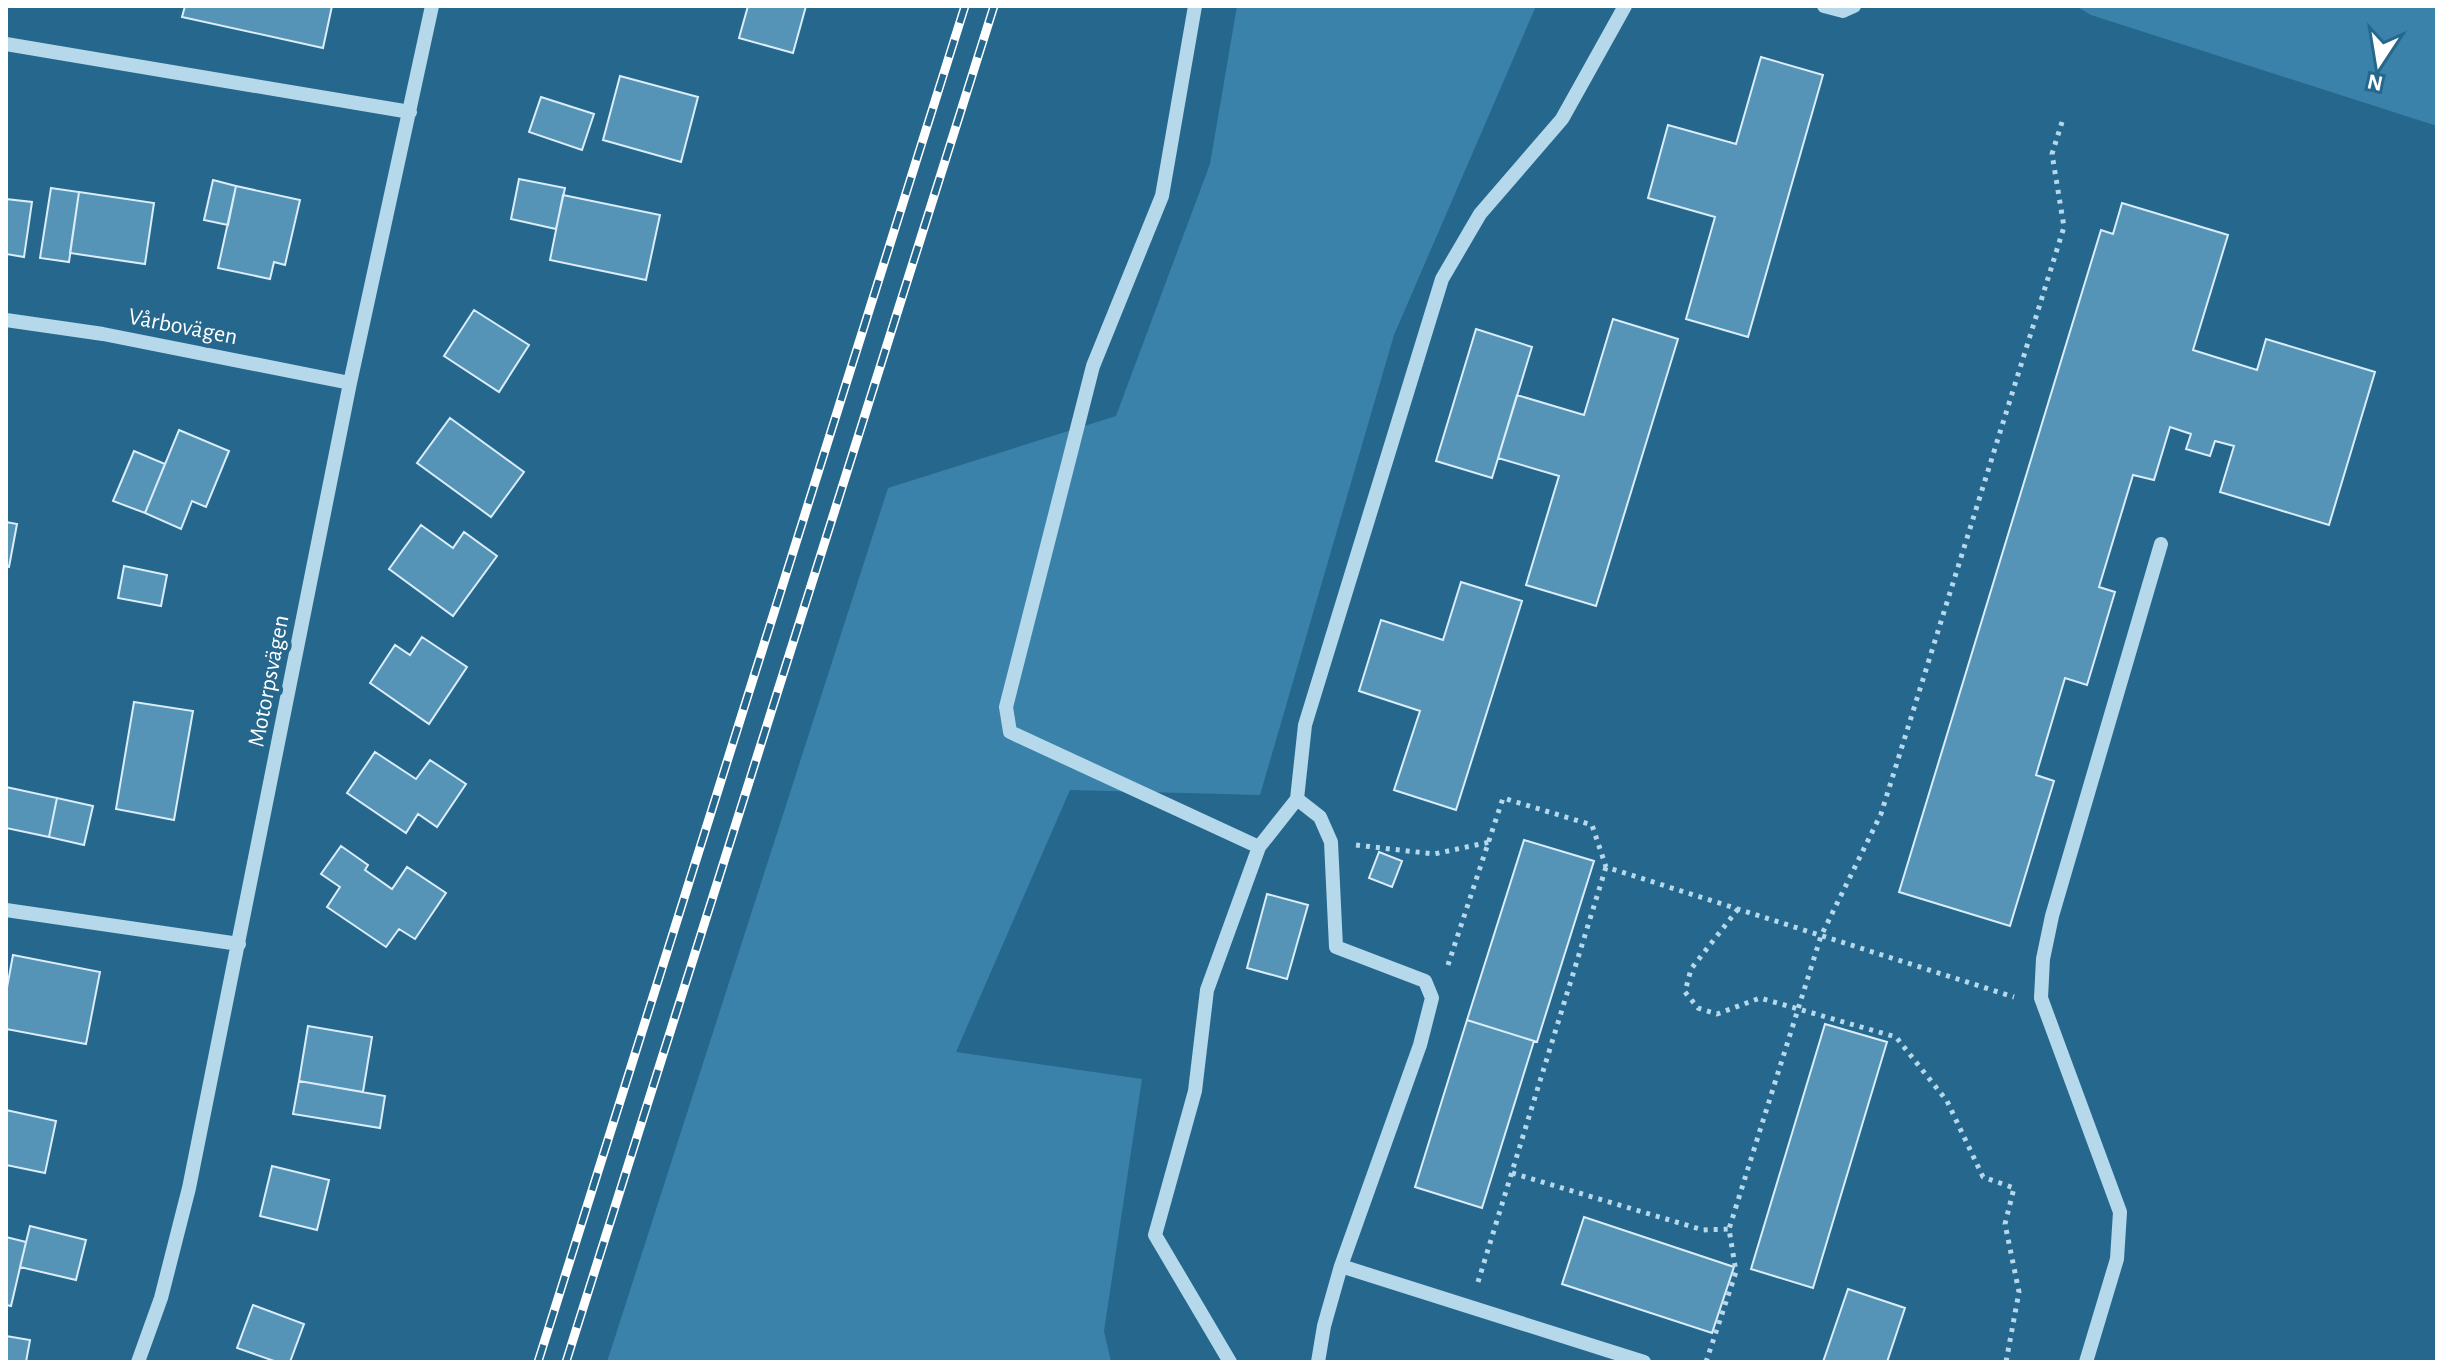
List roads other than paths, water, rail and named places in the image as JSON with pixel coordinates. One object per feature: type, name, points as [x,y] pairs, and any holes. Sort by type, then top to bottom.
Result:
[{"type":"street","name":"Motorpsvägen","points":[[138,1362],[161,1298],[189,1188],[350,383],[432,6]]},
{"type":"street","points":[[1195,6],[1162,196],[1093,366],[1006,707],[1010,732],[1259,847]]},
{"type":"street","points":[[1230,1362],[1155,1235],[1195,1091],[1207,990],[1259,847],[1297,799],[1305,725],[1442,279],[1480,214],[1562,119],[1625,6]]},
{"type":"street","points":[[1824,6],[1843,11],[1854,6]]},
{"type":"street","points":[[6,44],[410,112]]},
{"type":"street","name":"Vårbovägen","points":[[6,320],[103,334],[350,383]]},
{"type":"street","points":[[2086,1362],[2117,1259],[2120,1212],[2102,1154],[2041,998],[2043,959],[2052,916],[2161,544]]},
{"type":"street","points":[[1297,799],[1320,817],[1331,842],[1336,947],[1425,981],[1432,998],[1420,1045],[1341,1266],[1324,1326],[1318,1362]]},
{"type":"street","points":[[6,910],[239,944]]},
{"type":"street","points":[[1341,1266],[1644,1362]]},
{"type":"railway","points":[[538,1362],[965,6]]},
{"type":"railway","points":[[566,1362],[994,6]]}]
